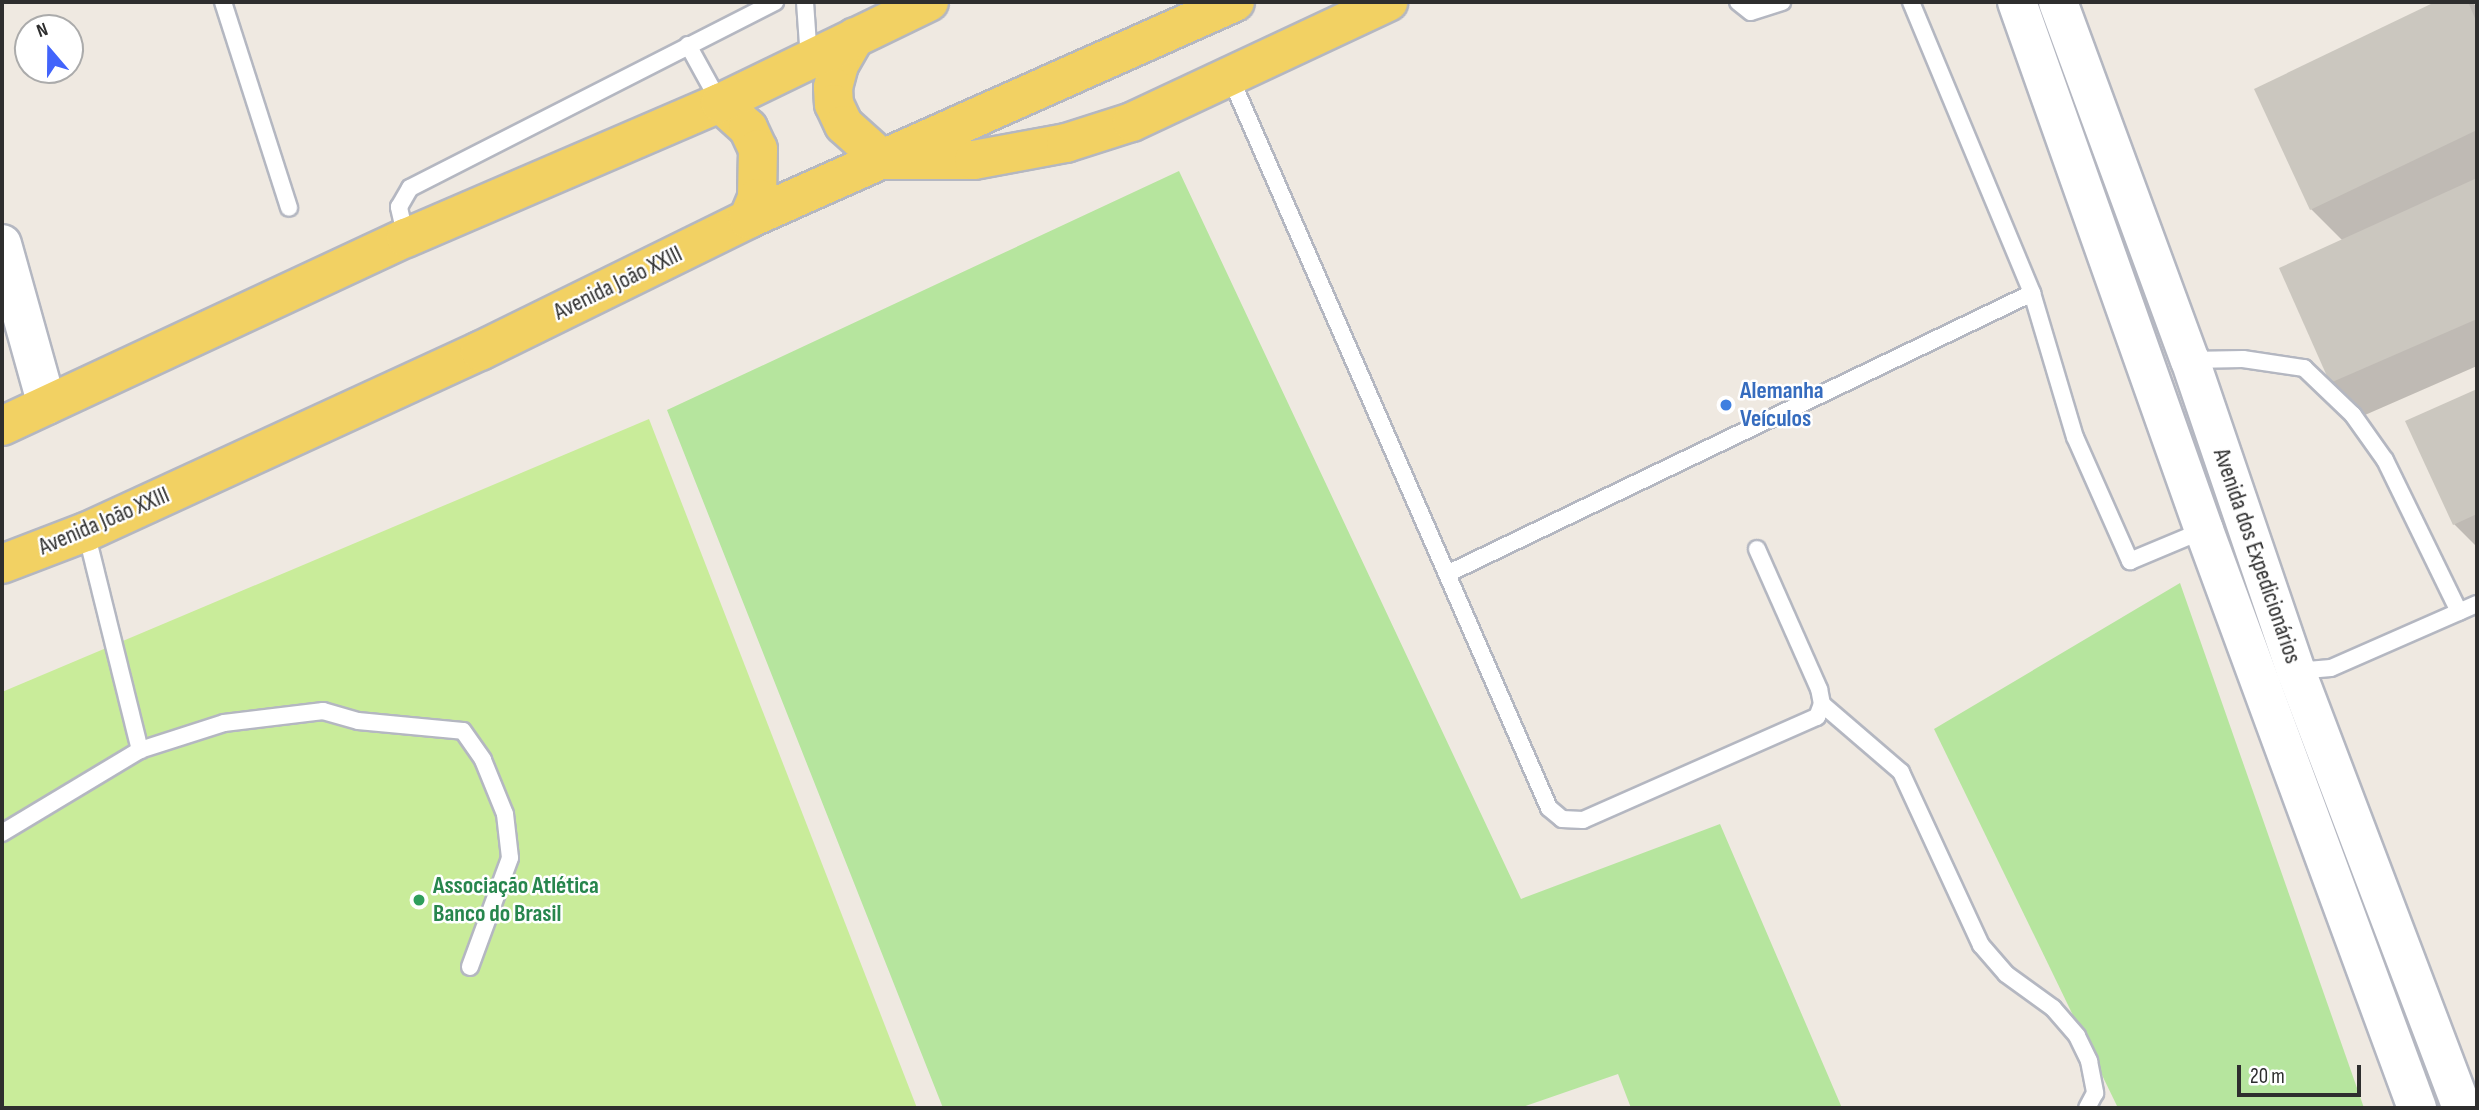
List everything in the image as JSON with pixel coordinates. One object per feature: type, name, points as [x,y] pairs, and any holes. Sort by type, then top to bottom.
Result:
[{"type":"main road","points":[[2,426],[406,238],[720,103],[929,2]]},
{"type":"main road","name":"Avenida João XXIII","points":[[2,564],[86,532],[480,351],[748,219],[1235,2]]},
{"type":"main road","points":[[855,37],[839,65],[834,104],[844,125],[883,160],[974,160],[1066,143],[1132,122],[1231,79],[1388,2]]},
{"type":"main road","name":"Avenida dos Expedicionários","points":[[2017,2],[2204,530],[2417,1108]]},
{"type":"main road","name":"Avenida dos Expedicionários","points":[[2058,2],[2190,360],[2296,671],[2462,1108]]},
{"type":"main road","points":[[720,103],[748,128],[758,149],[757,198],[748,219]]},
{"type":"main road","points":[[2,244],[47,405]]},
{"type":"lane","points":[[223,2],[289,208]]},
{"type":"lane","points":[[406,238],[399,207],[410,188],[775,2]]},
{"type":"lane","points":[[806,2],[809,59]]},
{"type":"lane","points":[[1738,2],[1751,12],[1782,2]]},
{"type":"lane","points":[[1912,2],[2032,293],[2075,437],[2130,561],[2204,530]]},
{"type":"lane","points":[[688,45],[720,103]]},
{"type":"lane","points":[[1231,79],[1449,573],[1549,808],[1562,819],[1583,820],[1817,717],[1822,704]]},
{"type":"lane","points":[[1449,573],[2032,293]]},
{"type":"lane","points":[[2190,360],[2243,359],[2304,368],[2353,415],[2385,460],[2459,612]]},
{"type":"lane","points":[[86,532],[140,750]]},
{"type":"lane","points":[[1757,549],[1822,704],[1901,772],[1981,945],[2006,974],[2053,1008],[2077,1036],[2089,1061],[2095,1093],[2087,1108]]},
{"type":"lane","points":[[2296,671],[2330,668],[2477,604]]},
{"type":"lane","points":[[2,833],[140,750],[224,723],[323,711],[358,721],[463,731],[483,760],[505,814],[510,858],[470,967]]},
{"type":"green space","points":[[1179,171],[1521,899],[1720,824],[1842,1108],[1631,1108],[1618,1074],[1520,1108],[943,1108],[667,410]]},
{"type":"green space","name":"Associação Atlética Banco do Brasil","points":[[649,419],[917,1108],[2,1108],[2,692]]},
{"type":"green space","points":[[2180,583],[2364,1108],[2118,1108],[1934,729]]},
{"type":"building","points":[[2435,2],[2468,2],[2477,23],[2477,130],[2310,210],[2254,89]]},
{"type":"building","points":[[2477,178],[2477,319],[2330,383],[2279,268]]},
{"type":"building","points":[[2477,389],[2477,514],[2453,525],[2405,421]]},
{"type":"place","name":"Alemanha Veículos","points":[[1726,405]]},
{"type":"place","name":"Associação Atlética Banco do Brasil","points":[[419,900]]}]
